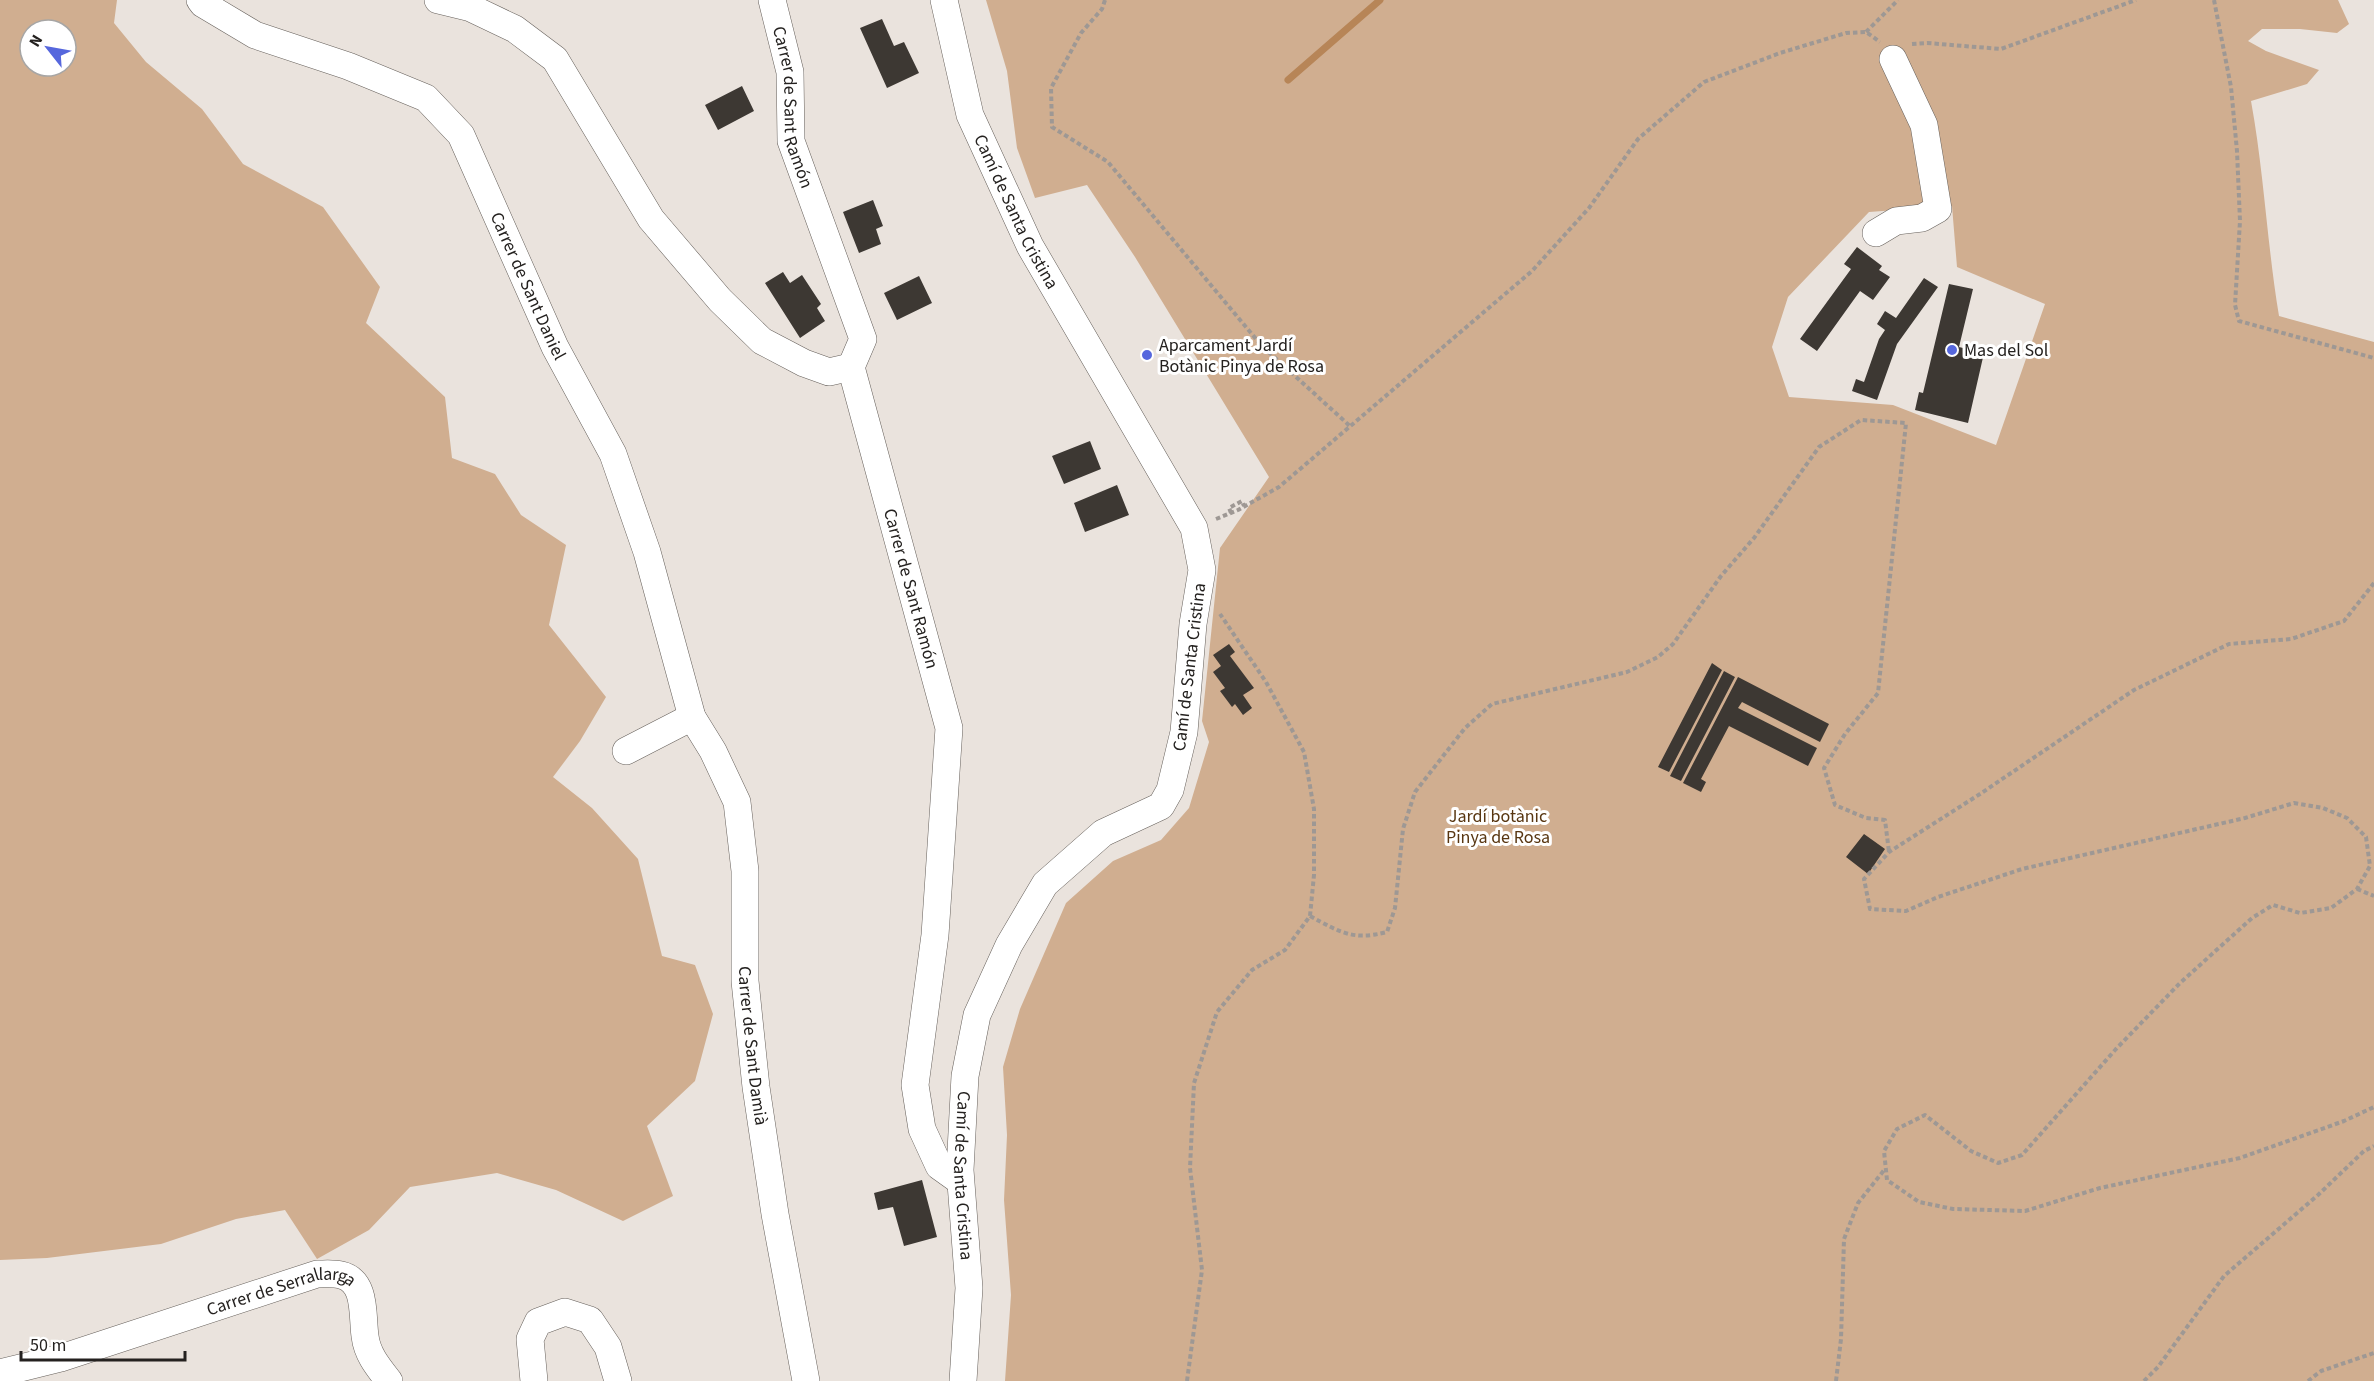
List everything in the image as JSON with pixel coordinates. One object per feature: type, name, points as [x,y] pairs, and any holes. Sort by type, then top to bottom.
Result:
[{"type":"street","name":"Carrer de Sant Daniel","points":[[201,0],[255,35],[348,66],[426,98],[461,135],[555,347],[614,454],[647,552],[692,717]]},
{"type":"street","points":[[438,0],[471,8],[515,29],[555,59],[651,219],[720,300],[762,341],[804,363],[829,372],[851,367]]},
{"type":"street","name":"Carrer de Sant Ramón","points":[[772,0],[790,72],[792,141],[863,339],[851,367],[949,728],[935,935],[915,1085],[922,1129],[939,1166],[960,1181]]},
{"type":"street","name":"Camí de Santa Cristina","points":[[944,0],[970,116],[1030,246],[1194,528],[1202,570],[1193,624],[1184,732],[1170,789],[1161,806],[1102,833],[1045,884],[1009,945],[977,1015],[965,1076],[960,1181],[969,1288],[963,1381]]},
{"type":"street","points":[[1876,233],[1896,221],[1922,218],[1938,209],[1924,125],[1889,53]]},
{"type":"street","points":[[626,751],[692,717]]},
{"type":"street","name":"Carrer de Sant Damià","points":[[692,717],[713,751],[737,802],[745,871],[745,981],[756,1087],[806,1381]]},
{"type":"street","name":"Carrer de Serrallarga","points":[[0,1373],[61,1358],[317,1274],[343,1275],[358,1288],[364,1311],[365,1338],[373,1362],[389,1381]]},
{"type":"street","points":[[534,1381],[530,1339],[538,1322],[565,1312],[591,1320],[608,1347],[618,1381]]},
{"type":"path","points":[[1105,0],[1102,9],[1081,33],[1051,88],[1052,127],[1108,162],[1261,345],[1351,427]]},
{"type":"path","points":[[1866,33],[1898,0]]},
{"type":"path","points":[[1194,528],[1231,513],[1279,488],[1532,271],[1589,208],[1638,139],[1704,82],[1780,53],[1845,33],[1866,33],[1889,53],[1928,43],[2001,49],[2136,0]]},
{"type":"path","points":[[2214,0],[2231,87],[2240,221],[2235,304],[2240,321],[2374,358]]},
{"type":"path","points":[[1310,916],[1341,933],[1367,937],[1387,932],[1395,908],[1402,829],[1415,792],[1465,728],[1492,704],[1627,672],[1658,657],[1674,644],[1819,447],[1861,420],[1906,423],[1894,554],[1878,693],[1845,734],[1824,768],[1835,805],[1866,818],[1885,820],[1889,852]]},
{"type":"path","points":[[2374,583],[2344,621],[2291,639],[2229,644],[2134,690],[1980,794],[1889,852],[1864,879],[1870,909],[1906,911],[1938,897],[2022,869],[2245,818],[2294,803],[2323,808],[2347,818],[2366,837],[2370,866],[2357,889],[2331,908],[2300,913],[2273,905],[2252,918],[2180,983],[2116,1049],[2022,1155],[1998,1163],[1971,1151],[1925,1115],[1897,1129],[1884,1151],[1887,1180],[1919,1202],[1953,1209],[2025,1211],[2100,1188],[2240,1158],[2344,1121],[2374,1107]]},
{"type":"path","points":[[1187,1381],[1202,1270],[1190,1168],[1194,1083],[1217,1012],[1252,970],[1285,950],[1310,916],[1314,875],[1314,808],[1304,752],[1266,682],[1199,585]]},
{"type":"path","points":[[2357,889],[2374,896]]},
{"type":"path","points":[[2144,1381],[2158,1367],[2224,1276],[2318,1195],[2364,1151],[2374,1146]]},
{"type":"path","points":[[1836,1381],[1841,1339],[1844,1239],[1858,1203],[1886,1168]]},
{"type":"path","points":[[2308,1381],[2321,1371],[2374,1353]]},
{"type":"green space","points":[[0,0],[117,0],[114,23],[146,62],[202,109],[243,164],[323,207],[380,287],[366,323],[445,397],[452,458],[495,474],[521,515],[566,545],[549,625],[606,697],[580,741],[553,777],[592,808],[638,859],[662,956],[695,965],[713,1014],[695,1081],[647,1126],[673,1196],[623,1221],[556,1190],[497,1173],[410,1187],[369,1230],[317,1259],[285,1210],[236,1219],[161,1244],[47,1258],[0,1260]]},
{"type":"green space","name":"Jardí botànic Pinya de Rosa","points":[[986,0],[2338,0],[2349,24],[2337,33],[2300,29],[2262,29],[2248,41],[2266,51],[2319,70],[2307,84],[2251,101],[2279,316],[2374,342],[2374,1381],[1005,1381],[1011,1295],[1004,1200],[1007,1135],[1003,1067],[1020,1009],[1066,903],[1113,861],[1161,840],[1189,808],[1209,742],[1202,721],[1220,548],[1269,477],[1135,257],[1087,185],[1035,198],[1017,148],[1007,71]],"holes":[[[1952,206],[1957,267],[2045,304],[1996,445],[1893,405],[1789,397],[1772,347],[1788,297],[1869,212]]]},
{"type":"building","points":[[882,19],[894,46],[904,42],[919,73],[887,88],[860,28]]},
{"type":"building","points":[[742,86],[754,111],[718,130],[705,105]]},
{"type":"building","points":[[873,200],[883,226],[876,229],[881,244],[859,253],[843,212]]},
{"type":"building","points":[[1857,247],[1882,266],[1879,270],[1890,277],[1873,300],[1860,291],[1817,351],[1800,339],[1851,269],[1844,264]]},
{"type":"building","points":[[783,272],[790,283],[802,275],[821,304],[817,308],[825,321],[800,338],[765,283]]},
{"type":"building","points":[[919,276],[932,303],[897,320],[884,293]]},
{"type":"building","points":[[1924,278],[1938,287],[1897,344],[1877,400],[1852,391],[1856,379],[1864,382],[1879,339],[1885,330],[1877,324],[1885,311],[1896,318]]},
{"type":"building","name":"Mas del Sol","points":[[1949,284],[1973,289],[1959,347],[1984,353],[1968,423],[1915,410],[1919,392],[1923,393]]},
{"type":"building","points":[[1090,441],[1101,469],[1064,484],[1052,456]]},
{"type":"building","points":[[1117,485],[1129,515],[1085,532],[1074,503]]},
{"type":"building","points":[[1229,644],[1235,652],[1230,656],[1254,688],[1243,695],[1252,708],[1243,715],[1235,704],[1232,707],[1220,691],[1225,688],[1213,672],[1221,666],[1213,655]]},
{"type":"building","points":[[1712,663],[1722,670],[1669,772],[1658,767]]},
{"type":"building","points":[[1724,671],[1735,677],[1681,781],[1670,776]]},
{"type":"building","points":[[1738,677],[1829,724],[1820,742],[1742,702],[1738,708],[1817,748],[1808,766],[1729,726],[1701,779],[1706,782],[1701,792],[1683,783]]},
{"type":"building","points":[[1864,834],[1885,849],[1868,874],[1846,857]]},
{"type":"building","points":[[922,1180],[937,1237],[904,1246],[893,1207],[878,1210],[874,1193]]},
{"type":"waterway","points":[[1288,80],[1380,0]]},
{"type":"place","name":"Mas del Sol","points":[[1952,350]]},
{"type":"place","name":"Aparcament Jardí Botànic Pinya de Rosa","points":[[1147,355]]}]
